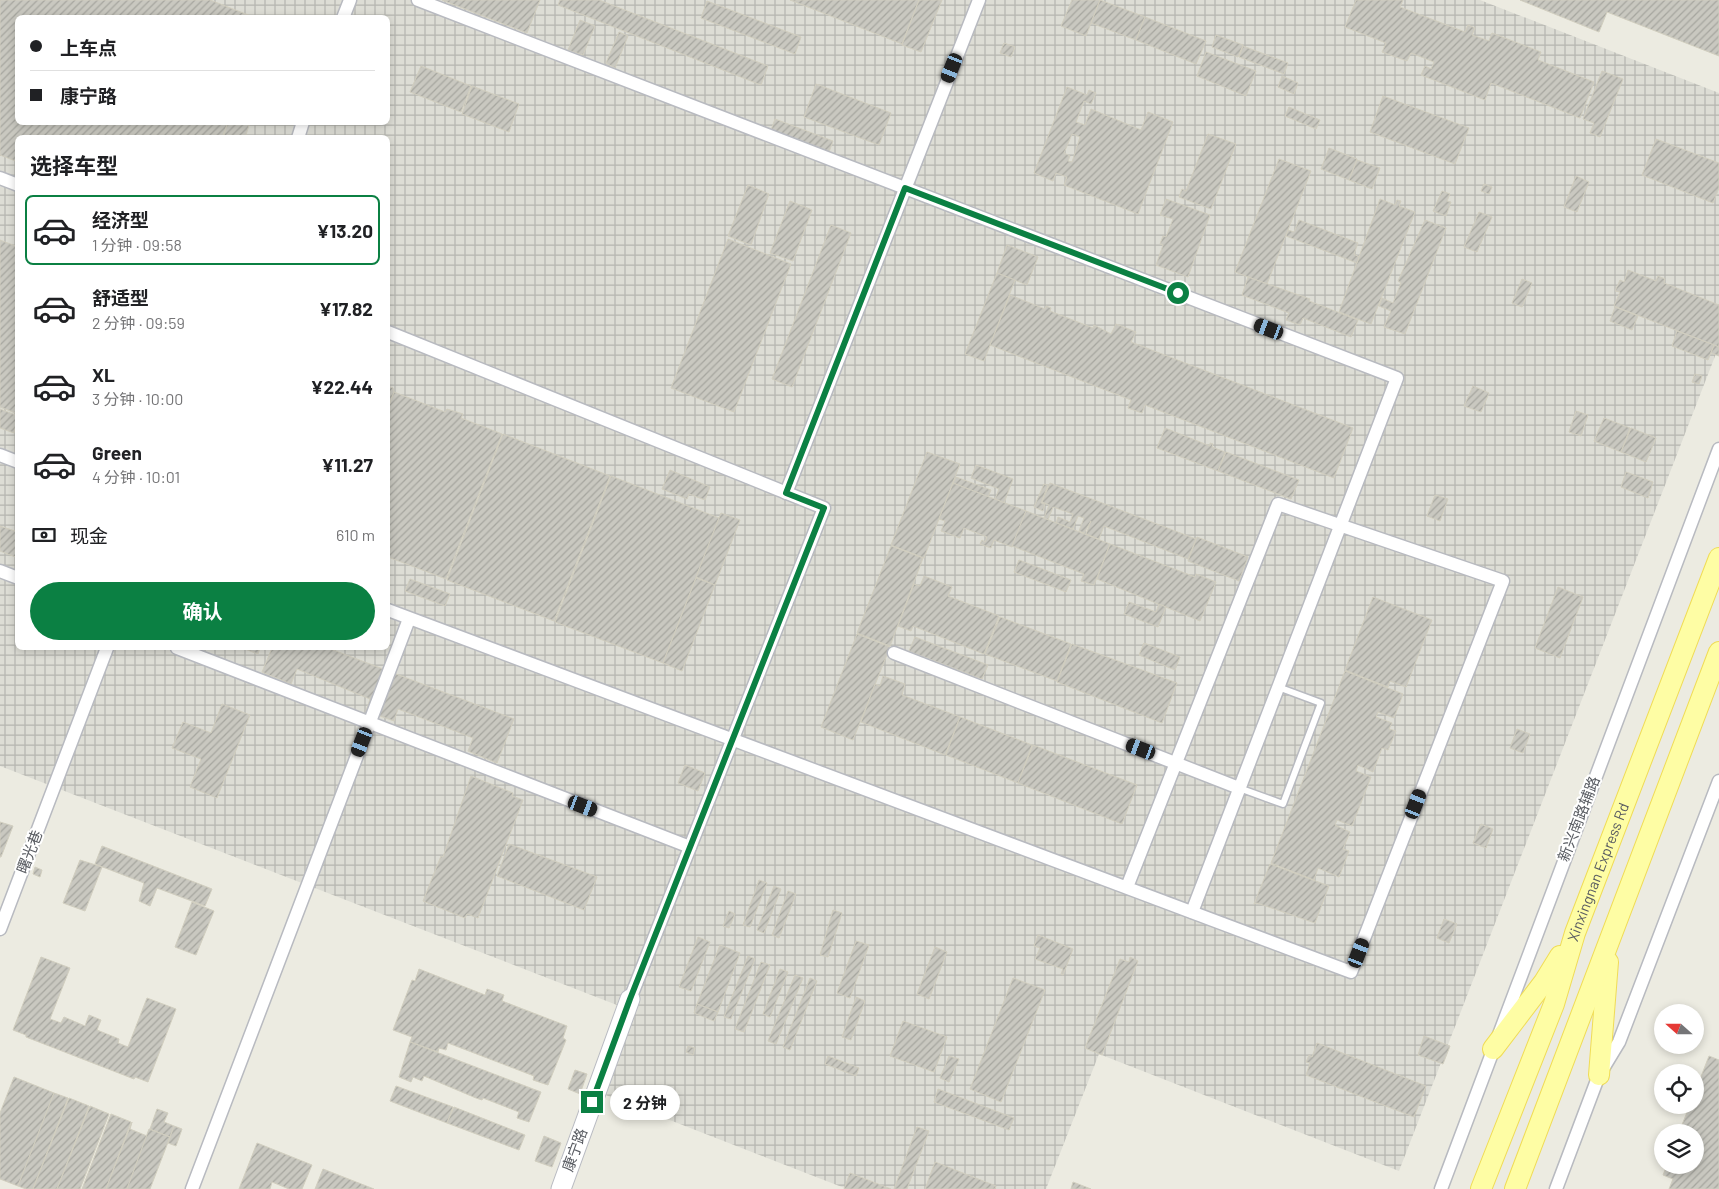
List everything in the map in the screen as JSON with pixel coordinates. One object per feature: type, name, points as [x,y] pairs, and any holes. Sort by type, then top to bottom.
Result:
[{"type":"main road","name":"Xinxingnan Express Rd","points":[[1481,1189],[1554,1004],[1575,933],[1719,558]]},
{"type":"main road","points":[[1515,1189],[1719,652]]},
{"type":"main road","points":[[1493,1049],[1544,982],[1575,933]]},
{"type":"main road","points":[[1599,1074],[1609,940]]},
{"type":"street","points":[[344,15],[350,0]]},
{"type":"street","points":[[418,0],[1397,378],[1192,912]]},
{"type":"street","points":[[786,493],[979,0]]},
{"type":"street","points":[[0,178],[15,184]]},
{"type":"street","points":[[390,333],[824,508],[630,999]]},
{"type":"street","name":"新兴南路辅路","points":[[1441,1189],[1719,449]]},
{"type":"street","points":[[0,455],[15,461]]},
{"type":"street","points":[[390,611],[1351,972],[1503,581],[1278,504],[1127,887]]},
{"type":"street","points":[[0,571],[15,577]]},
{"type":"street","points":[[192,1189],[409,619]]},
{"type":"street","name":"曙光巷","points":[[0,929],[106,650]]},
{"type":"street","points":[[183,650],[690,847]]},
{"type":"street","points":[[894,653],[1239,788]]},
{"type":"street","points":[[1556,1189],[1599,1074],[1619,1042],[1719,782]]},
{"type":"street","name":"康宁路","points":[[560,1189],[630,999]]},
{"type":"lane","points":[[1239,788],[1283,804],[1321,703],[1278,687]]},
{"type":"shaded area","points":[[0,0],[1480,0],[1719,93],[1719,346],[1399,1171],[1099,1054],[1046,1189],[847,1189],[590,1089],[622,1007],[0,766]]},
{"type":"building","points":[[0,0],[210,0],[248,15],[15,15],[15,125],[227,125],[223,135],[15,135],[15,161],[0,155]]},
{"type":"building","points":[[442,0],[540,0],[527,33]]},
{"type":"building","points":[[560,0],[599,0],[768,66],[761,85],[558,5]]},
{"type":"building","points":[[790,0],[919,0],[902,44]]},
{"type":"building","points":[[919,0],[942,0],[921,52],[902,45]]},
{"type":"building","points":[[1072,0],[1100,0],[1086,36],[1061,26]]},
{"type":"building","points":[[1100,0],[1145,17],[1136,40],[1091,23]]},
{"type":"building","points":[[1356,0],[1403,0],[1400,7],[1465,32],[1468,25],[1475,28],[1472,35],[1489,41],[1492,33],[1541,52],[1538,60],[1594,82],[1580,118],[1491,83],[1485,100],[1421,75],[1425,66],[1431,69],[1434,62],[1411,53],[1407,61],[1382,52],[1386,43],[1345,27]]},
{"type":"building","points":[[1520,0],[1719,0],[1719,56],[1607,12],[1599,32]]},
{"type":"building","points":[[707,1],[801,37],[795,54],[701,18]]},
{"type":"building","points":[[1145,17],[1206,41],[1196,64],[1136,40]]},
{"type":"building","points":[[580,20],[595,26],[583,55],[568,50]]},
{"type":"building","points":[[619,32],[628,36],[615,68],[606,63]]},
{"type":"building","points":[[1216,35],[1243,45],[1238,57],[1212,47]]},
{"type":"building","points":[[1004,43],[1015,47],[1011,57],[1000,53]]},
{"type":"building","points":[[1243,46],[1288,63],[1284,74],[1239,57]]},
{"type":"building","points":[[1206,52],[1256,71],[1246,96],[1197,76]]},
{"type":"building","points":[[421,66],[471,86],[461,112],[410,92]]},
{"type":"building","points":[[1602,71],[1623,79],[1600,137],[1590,133],[1594,123],[1583,119]]},
{"type":"building","points":[[1282,76],[1298,83],[1294,94],[1278,87]]},
{"type":"building","points":[[816,84],[891,113],[879,145],[804,117]]},
{"type":"building","points":[[472,86],[519,104],[509,132],[462,114]]},
{"type":"building","points":[[1067,87],[1087,95],[1089,90],[1096,93],[1091,104],[1084,101],[1076,122],[1085,125],[1091,109],[1141,130],[1148,112],[1173,122],[1138,214],[1064,185],[1067,177],[1056,173],[1053,181],[1034,173]],"holes":[[[1072,134],[1080,137],[1072,162],[1068,161],[1070,156],[1064,153]]]},
{"type":"building","points":[[1383,96],[1469,128],[1455,164],[1370,132]]},
{"type":"building","points":[[1289,107],[1320,120],[1316,129],[1285,116]]},
{"type":"building","points":[[775,119],[833,141],[829,152],[771,130]]},
{"type":"building","points":[[227,125],[249,125],[246,135],[224,135]]},
{"type":"building","points":[[1208,134],[1236,144],[1211,209],[1179,197],[1182,189],[1186,191]]},
{"type":"building","points":[[1656,139],[1719,163],[1719,188],[1713,203],[1642,175]]},
{"type":"building","points":[[1329,148],[1357,159],[1349,180],[1321,169]]},
{"type":"building","points":[[1279,159],[1311,171],[1267,284],[1235,272]]},
{"type":"building","points":[[1357,160],[1380,168],[1372,189],[1349,180]]},
{"type":"building","points":[[1576,176],[1589,182],[1577,212],[1564,207]]},
{"type":"building","points":[[1484,184],[1492,187],[1489,194],[1481,191]]},
{"type":"building","points":[[748,185],[769,194],[751,245],[728,236]]},
{"type":"building","points":[[1442,191],[1450,194],[1447,201],[1451,202],[1446,216],[1433,211]]},
{"type":"building","points":[[1166,199],[1210,215],[1188,277],[1156,265],[1163,245],[1160,244],[1163,236],[1166,237],[1173,219],[1160,215]]},
{"type":"building","points":[[1380,199],[1395,205],[1397,200],[1401,201],[1399,206],[1415,212],[1371,324],[1339,312]]},
{"type":"building","points":[[790,201],[812,210],[793,261],[770,253]]},
{"type":"building","points":[[1479,212],[1492,217],[1477,252],[1464,247]]},
{"type":"building","points":[[1299,220],[1358,243],[1354,254],[1359,257],[1357,263],[1286,236],[1288,230],[1294,232]]},
{"type":"building","points":[[1425,220],[1446,228],[1405,334],[1384,327],[1391,311],[1379,306],[1382,298],[1393,303],[1401,283],[1398,281]]},
{"type":"building","points":[[831,225],[851,233],[792,387],[772,379]]},
{"type":"building","points":[[728,239],[791,264],[734,412],[671,388]]},
{"type":"building","points":[[0,240],[15,246],[15,413],[0,407]]},
{"type":"building","points":[[1007,245],[1038,257],[1027,285],[997,273]]},
{"type":"building","points":[[1628,270],[1656,281],[1658,276],[1665,279],[1664,283],[1719,305],[1719,347],[1614,306],[1620,292],[1615,291],[1620,280],[1624,282]]},
{"type":"building","points":[[997,273],[1015,280],[984,361],[965,354]]},
{"type":"building","points":[[1248,277],[1310,299],[1309,301],[1358,320],[1351,337],[1303,318],[1300,325],[1286,320],[1289,313],[1242,295]]},
{"type":"building","points":[[1522,279],[1532,283],[1522,307],[1512,303]]},
{"type":"building","points":[[1010,295],[1045,309],[1046,306],[1051,308],[1050,311],[1093,328],[1094,325],[1111,334],[1116,324],[1136,332],[1131,342],[1353,428],[1334,478],[1145,405],[1142,413],[1128,408],[1131,400],[990,345]]},
{"type":"building","points":[[1615,307],[1638,316],[1632,330],[1610,321]]},
{"type":"building","points":[[1677,331],[1714,345],[1708,360],[1672,346]]},
{"type":"building","points":[[1714,345],[1719,347],[1719,356],[1711,353]]},
{"type":"building","points":[[1695,374],[1702,376],[1699,384],[1692,382]]},
{"type":"building","points":[[1473,386],[1489,393],[1481,412],[1464,406]]},
{"type":"building","points":[[390,387],[393,388],[394,392],[390,403]]},
{"type":"building","points":[[394,392],[445,412],[447,409],[463,414],[461,418],[502,434],[446,579],[390,558],[390,403]]},
{"type":"building","points":[[0,409],[15,415],[14,433],[0,428]]},
{"type":"building","points":[[1576,411],[1588,415],[1581,436],[1569,432]]},
{"type":"building","points":[[1604,418],[1630,428],[1621,452],[1594,441]]},
{"type":"building","points":[[1165,428],[1210,446],[1210,443],[1213,444],[1212,447],[1225,452],[1218,471],[1157,448]]},
{"type":"building","points":[[1631,428],[1656,438],[1646,462],[1621,452]]},
{"type":"building","points":[[503,434],[610,476],[554,621],[447,580]]},
{"type":"building","points":[[927,452],[960,464],[924,558],[891,545]]},
{"type":"building","points":[[1226,452],[1299,480],[1291,499],[1218,471]]},
{"type":"building","points":[[976,465],[1013,479],[1004,503],[995,499],[999,489],[971,478]]},
{"type":"building","points":[[670,470],[710,487],[705,500],[689,494],[687,499],[662,489]]},
{"type":"building","points":[[1626,472],[1653,482],[1648,498],[1621,487]]},
{"type":"building","points":[[611,476],[719,518],[663,663],[555,622]]},
{"type":"building","points":[[956,477],[991,490],[988,497],[953,483]]},
{"type":"building","points":[[953,483],[1026,511],[1012,547],[994,540],[991,548],[980,544],[982,540],[985,542],[987,537],[964,528],[960,538],[941,531],[945,521],[939,519]]},
{"type":"building","points":[[1050,483],[1196,539],[1188,559],[1104,526],[1099,539],[1086,534],[1091,521],[1084,533],[1079,531],[1084,518],[1078,516],[1073,529],[1056,523],[1058,517],[1070,522],[1073,514],[1053,507],[1048,520],[1044,518],[1049,505],[1042,502]]},
{"type":"building","points":[[1044,484],[1048,485],[1041,503],[1045,504],[1043,511],[1034,507]]},
{"type":"building","points":[[1435,495],[1448,499],[1440,521],[1427,516]]},
{"type":"building","points":[[1026,511],[1110,544],[1094,585],[1081,581],[1084,574],[1012,546]]},
{"type":"building","points":[[721,513],[740,520],[715,585],[696,577]]},
{"type":"building","points":[[0,526],[15,531],[15,557],[0,551]]},
{"type":"building","points":[[1197,537],[1248,557],[1239,581],[1188,561]]},
{"type":"building","points":[[1110,544],[1195,577],[1196,574],[1216,582],[1200,621],[1097,579]]},
{"type":"building","points":[[891,546],[923,558],[890,646],[857,633]]},
{"type":"building","points":[[1019,560],[1071,580],[1066,592],[1014,572]]},
{"type":"building","points":[[924,576],[952,587],[948,596],[999,616],[984,654],[913,626],[911,631],[898,626],[914,584],[920,586]]},
{"type":"building","points":[[696,578],[715,585],[682,671],[663,663]]},
{"type":"building","points":[[410,579],[450,594],[445,606],[405,591]]},
{"type":"building","points":[[1558,587],[1583,597],[1560,658],[1535,648]]},
{"type":"building","points":[[1373,597],[1432,620],[1406,687],[1390,681],[1388,687],[1345,670]]},
{"type":"building","points":[[1129,602],[1156,612],[1159,604],[1166,607],[1158,627],[1124,614]]},
{"type":"building","points":[[1000,617],[1071,644],[1057,681],[985,654]]},
{"type":"building","points":[[857,634],[890,647],[853,740],[821,727]]},
{"type":"building","points":[[915,637],[988,665],[982,679],[909,651]]},
{"type":"building","points":[[1144,643],[1180,657],[1175,670],[1139,655]]},
{"type":"building","points":[[1072,644],[1177,683],[1162,723],[1057,682]]},
{"type":"building","points":[[247,650],[259,650],[258,654]]},
{"type":"building","points":[[271,650],[333,650],[514,719],[497,763],[468,751],[473,738],[398,709],[394,721],[366,711],[370,699],[297,669],[291,684],[262,672]]},
{"type":"building","points":[[1345,671],[1403,694],[1394,718],[1378,712],[1376,717],[1392,723],[1389,729],[1396,731],[1388,750],[1382,748],[1373,772],[1358,765],[1356,771],[1371,777],[1352,826],[1337,820],[1335,825],[1350,832],[1343,849],[1349,851],[1339,877],[1318,868],[1314,880],[1271,863]]},
{"type":"building","points":[[883,676],[905,684],[902,695],[960,717],[945,755],[861,722],[875,684],[880,686]]},
{"type":"building","points":[[222,704],[250,715],[217,798],[190,787],[201,759],[172,748],[183,722],[211,733]]},
{"type":"building","points":[[960,717],[1032,745],[1018,783],[946,755]]},
{"type":"building","points":[[1517,729],[1530,734],[1523,753],[1510,748]]},
{"type":"building","points":[[1033,745],[1137,785],[1122,824],[1018,783]]},
{"type":"building","points":[[685,765],[705,773],[698,791],[678,783]]},
{"type":"building","points":[[471,776],[513,793],[512,796],[523,800],[478,918],[467,914],[465,918],[423,901],[441,856],[443,857]]},
{"type":"building","points":[[0,822],[13,826],[1,857],[0,857]]},
{"type":"building","points":[[1481,824],[1493,829],[1486,848],[1473,843]]},
{"type":"building","points":[[509,844],[597,877],[584,910],[497,876]]},
{"type":"building","points":[[102,846],[212,889],[205,906],[157,888],[150,906],[139,901],[144,883],[95,864]]},
{"type":"building","points":[[80,860],[102,867],[85,911],[63,903]]},
{"type":"building","points":[[1270,864],[1329,886],[1315,923],[1257,903],[1254,904]]},
{"type":"building","points":[[35,867],[42,870],[40,877],[33,874]]},
{"type":"building","points":[[759,880],[767,883],[750,927],[743,925]]},
{"type":"building","points":[[774,886],[781,889],[764,933],[757,930]]},
{"type":"building","points":[[788,891],[796,894],[779,938],[772,935]]},
{"type":"building","points":[[192,902],[214,911],[196,955],[175,947]]},
{"type":"building","points":[[833,910],[842,913],[828,957],[820,955]]},
{"type":"building","points":[[729,911],[735,914],[729,928],[723,926]]},
{"type":"building","points":[[1444,919],[1457,924],[1449,943],[1437,938]]},
{"type":"building","points":[[1038,935],[1073,949],[1063,975],[1061,974],[1063,969],[1035,959],[1040,948],[1034,946]]},
{"type":"building","points":[[698,937],[710,942],[691,991],[679,987]]},
{"type":"building","points":[[856,941],[869,945],[850,998],[837,993]]},
{"type":"building","points":[[720,945],[740,953],[718,1012],[697,1004]]},
{"type":"building","points":[[935,947],[947,952],[929,999],[917,994]]},
{"type":"building","points":[[748,956],[755,959],[731,1019],[724,1017]]},
{"type":"building","points":[[41,957],[70,968],[50,1019],[61,1023],[64,1017],[85,1026],[89,1015],[101,1020],[97,1030],[119,1039],[118,1043],[128,1047],[147,998],[176,1009],[148,1082],[135,1077],[134,1079],[26,1037],[26,1035],[13,1030]]},
{"type":"building","points":[[1130,957],[1138,961],[1102,1055],[1085,1048],[1120,959],[1129,962]]},
{"type":"building","points":[[761,962],[770,965],[744,1032],[735,1029]]},
{"type":"building","points":[[419,969],[485,995],[487,989],[504,995],[502,1001],[567,1026],[563,1038],[566,1040],[548,1085],[533,1080],[534,1076],[448,1043],[446,1050],[439,1048],[438,1052],[410,1042],[412,1037],[393,1030],[412,980],[415,981]]},
{"type":"building","points":[[780,969],[788,972],[770,1017],[763,1014]]},
{"type":"building","points":[[795,975],[803,978],[776,1044],[768,1041]]},
{"type":"building","points":[[810,978],[817,981],[790,1050],[783,1047]]},
{"type":"building","points":[[1013,978],[1045,990],[1001,1102],[970,1089]]},
{"type":"building","points":[[856,997],[865,1001],[851,1040],[842,1037]]},
{"type":"building","points":[[697,1004],[718,1012],[714,1021],[694,1013]]},
{"type":"building","points":[[903,1021],[947,1037],[934,1072],[890,1056]]},
{"type":"building","points":[[1424,1036],[1450,1046],[1443,1064],[1418,1055]]},
{"type":"building","points":[[410,1042],[541,1092],[529,1122],[517,1118],[519,1112],[483,1098],[482,1100],[476,1098],[424,1076],[422,1081],[413,1077],[411,1082],[399,1077]]},
{"type":"building","points":[[1317,1043],[1426,1086],[1414,1117],[1306,1075],[1310,1063],[1306,1062],[1309,1055],[1312,1057]]},
{"type":"building","points":[[688,1046],[695,1048],[693,1055],[686,1052]]},
{"type":"building","points":[[828,1056],[859,1068],[856,1076],[825,1064]]},
{"type":"building","points":[[949,1056],[959,1059],[949,1082],[940,1078]]},
{"type":"building","points":[[1709,1056],[1719,1060],[1719,1189],[1669,1189],[1673,1179],[1663,1174],[1704,1174],[1704,1124],[1682,1124],[1686,1114],[1704,1114],[1704,1069]]},
{"type":"building","points":[[575,1070],[587,1074],[580,1094],[568,1089]]},
{"type":"building","points":[[14,1077],[54,1093],[18,1186],[0,1179],[0,1113]]},
{"type":"building","points":[[396,1086],[453,1107],[447,1123],[390,1101]]},
{"type":"building","points":[[938,1089],[1014,1118],[1009,1130],[934,1102]]},
{"type":"building","points":[[54,1093],[68,1098],[33,1189],[26,1189],[18,1186]]},
{"type":"building","points":[[69,1098],[89,1106],[57,1189],[33,1189]]},
{"type":"building","points":[[90,1106],[109,1114],[80,1189],[57,1189]]},
{"type":"building","points":[[454,1107],[525,1135],[519,1150],[447,1123]]},
{"type":"building","points":[[157,1109],[168,1113],[164,1122],[174,1126],[170,1137],[150,1129]]},
{"type":"building","points":[[111,1114],[131,1122],[106,1189],[82,1189]]},
{"type":"building","points":[[132,1122],[130,1129],[147,1136],[127,1189],[106,1189]]},
{"type":"building","points":[[174,1126],[182,1129],[176,1146],[168,1143]]},
{"type":"building","points":[[917,1127],[929,1131],[907,1189],[894,1189]]},
{"type":"building","points":[[149,1129],[170,1137],[150,1189],[127,1189]]},
{"type":"building","points":[[544,1136],[561,1143],[552,1167],[535,1161]]},
{"type":"building","points":[[257,1143],[312,1165],[302,1189],[289,1189],[272,1182],[270,1189],[239,1189]]},
{"type":"building","points":[[935,1162],[996,1186],[995,1189],[925,1189]]},
{"type":"building","points":[[323,1169],[374,1189],[315,1189]]},
{"type":"building","points":[[850,1173],[891,1189],[844,1189]]},
{"type":"building","points":[[1073,1182],[1091,1189],[1071,1189]]},
{"type":"route","points":[[592,1102],[630,999],[824,508],[786,493],[905,188],[1178,293]]}]
